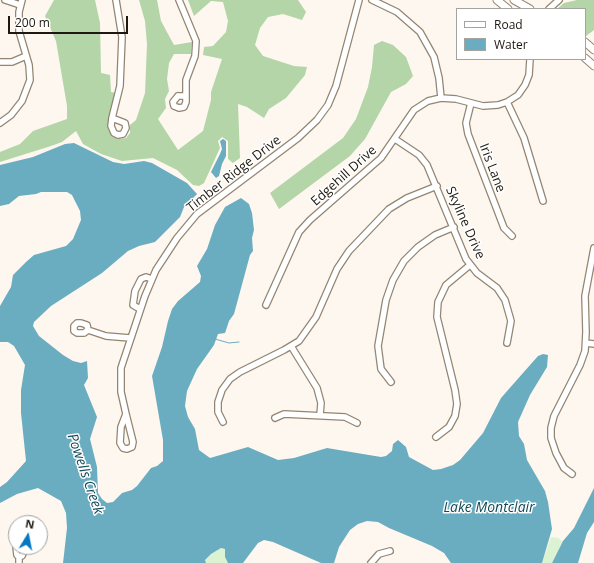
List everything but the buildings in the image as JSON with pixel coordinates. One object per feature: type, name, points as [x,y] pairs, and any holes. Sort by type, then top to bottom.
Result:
[{"type":"main road","points":[[497,0],[507,8]]},
{"type":"main road","points":[[514,0],[528,8]]},
{"type":"main road","points":[[586,43],[594,50]]},
{"type":"main road","points":[[586,59],[594,66]]},
{"type":"street","points":[[0,123],[17,109],[27,92],[30,73],[18,31],[21,2],[5,0]]},
{"type":"street","points":[[112,118],[119,90],[122,37],[116,0]]},
{"type":"street","points":[[179,0],[196,41],[195,56],[186,80],[186,96]]},
{"type":"street","name":"Timber Ridge Drive","points":[[126,414],[121,427],[120,443],[123,448],[128,449],[132,447],[133,442],[126,414],[120,392],[120,377],[123,360],[130,338],[152,279],[177,238],[197,214],[304,133],[320,117],[336,86],[360,0]]},
{"type":"street","points":[[372,0],[404,16],[414,25],[426,40],[437,68],[441,98]]},
{"type":"street","points":[[550,8],[559,0]]},
{"type":"street","points":[[0,62],[12,62],[26,56]]},
{"type":"street","name":"Edgehill Drive","points":[[266,305],[299,232],[310,220],[382,158],[414,110],[428,101],[441,98],[456,99],[491,106],[506,102],[518,95],[525,85],[529,75],[530,60]]},
{"type":"street","points":[[506,102],[524,138],[543,201]]},
{"type":"street","name":"Iris Lane","points":[[471,103],[466,123],[468,134],[504,228],[512,236]]},
{"type":"street","name":"Skyline Drive","points":[[395,139],[423,160],[437,186],[470,265],[493,284],[505,300],[511,321],[507,343]]},
{"type":"street","points":[[223,422],[218,412],[218,402],[222,390],[230,379],[240,372],[299,341],[311,326],[337,269],[349,251],[389,209],[407,198],[437,186]]},
{"type":"street","points":[[391,382],[381,369],[378,346],[386,300],[393,280],[404,261],[418,247],[435,235],[454,227]]},
{"type":"street","points":[[572,474],[564,468],[556,453],[551,438],[551,428],[554,416],[580,366],[586,343],[585,296],[594,248]]},
{"type":"street","points":[[436,437],[449,426],[455,416],[457,404],[437,317],[438,302],[446,285],[470,265]]},
{"type":"street","points":[[140,309],[133,305],[135,291],[141,279],[146,277],[152,279]]},
{"type":"street","points":[[88,330],[106,336],[130,338]]},
{"type":"street","points":[[586,343],[594,344]]},
{"type":"street","points":[[291,346],[317,388],[321,403],[320,415]]},
{"type":"street","points":[[275,418],[284,414],[320,415],[346,417],[357,423]]},
{"type":"street","points":[[371,563],[379,554],[390,551]]},
{"type":"green space","points":[[54,0],[95,0],[100,23],[101,73],[110,75],[111,92],[116,93],[108,120],[108,129],[112,136],[119,139],[126,138],[130,133],[130,125],[136,120],[145,93],[147,44],[145,21],[139,0],[157,0],[161,21],[174,45],[192,42],[191,54],[174,54],[169,63],[167,79],[169,91],[165,99],[166,108],[158,119],[178,150],[203,131],[211,100],[211,92],[222,59],[203,55],[204,47],[213,46],[226,32],[228,21],[223,2],[211,1],[194,16],[188,0],[298,0],[306,12],[302,20],[283,14],[268,17],[260,28],[255,45],[263,56],[294,66],[307,67],[305,75],[286,98],[269,109],[264,118],[247,107],[238,104],[240,158],[233,163],[228,159],[228,141],[222,137],[218,141],[220,148],[204,183],[199,186],[193,185],[177,170],[153,158],[122,161],[101,154],[83,144],[76,131],[62,142],[0,162],[0,152],[20,144],[33,131],[67,119],[67,106],[56,41],[45,16]]},
{"type":"green space","points":[[577,0],[594,0],[594,30],[586,36],[586,8],[558,8],[564,3]]},
{"type":"green space","points":[[382,41],[393,45],[406,57],[413,76],[406,84],[391,92],[365,139],[350,156],[279,209],[270,193],[343,138],[356,119],[368,87],[374,45]]},
{"type":"green space","points":[[551,537],[559,538],[563,541],[552,563],[542,563]]},
{"type":"green space","points":[[221,548],[225,549],[225,557],[228,563],[206,563],[205,560],[211,554]]},
{"type":"water","points":[[223,139],[226,141],[226,156],[219,176],[216,178],[211,172],[222,149],[220,141]]},
{"type":"water","name":"Lake Montclair","points":[[74,143],[113,162],[124,164],[144,161],[152,163],[187,183],[197,194],[184,207],[180,217],[155,242],[139,246],[128,251],[102,273],[51,306],[34,322],[33,326],[39,336],[63,355],[73,361],[81,363],[87,361],[88,378],[84,385],[97,417],[90,439],[97,467],[98,493],[102,499],[107,503],[113,502],[122,493],[132,490],[137,486],[151,468],[157,466],[163,461],[163,440],[152,376],[162,347],[168,321],[172,309],[178,301],[200,282],[201,276],[197,266],[207,249],[215,225],[225,207],[241,198],[249,204],[252,213],[254,230],[252,238],[253,251],[250,255],[234,314],[229,321],[225,333],[218,334],[214,345],[197,369],[187,391],[185,406],[188,417],[195,429],[199,450],[210,458],[248,447],[278,460],[294,458],[327,448],[381,457],[386,456],[392,451],[393,444],[398,440],[406,447],[409,457],[433,470],[441,469],[453,465],[460,460],[483,433],[501,398],[538,356],[543,354],[548,355],[547,367],[530,395],[518,422],[519,436],[524,444],[527,460],[545,491],[548,502],[552,529],[542,563],[451,563],[444,553],[432,546],[378,522],[367,521],[358,524],[350,530],[339,547],[334,563],[321,563],[273,542],[264,540],[258,543],[243,563],[228,563],[225,557],[225,549],[221,548],[205,560],[206,563],[63,563],[67,528],[66,513],[61,501],[38,488],[17,494],[0,503],[0,487],[7,482],[26,461],[21,413],[21,390],[25,365],[14,346],[8,342],[0,342],[0,306],[11,287],[13,275],[26,262],[34,255],[66,246],[73,239],[81,220],[80,211],[72,195],[67,192],[41,192],[19,196],[9,204],[0,206],[0,165],[33,157],[65,144]]},
{"type":"water","name":"Lake Montclair","points":[[594,488],[594,522],[587,533],[578,563],[552,563],[563,541],[574,528]]},
{"type":"waterway","points":[[215,339],[229,343],[239,342]]},
{"type":"water label","name":"Powells Creek","points":[[85,474]]}]
